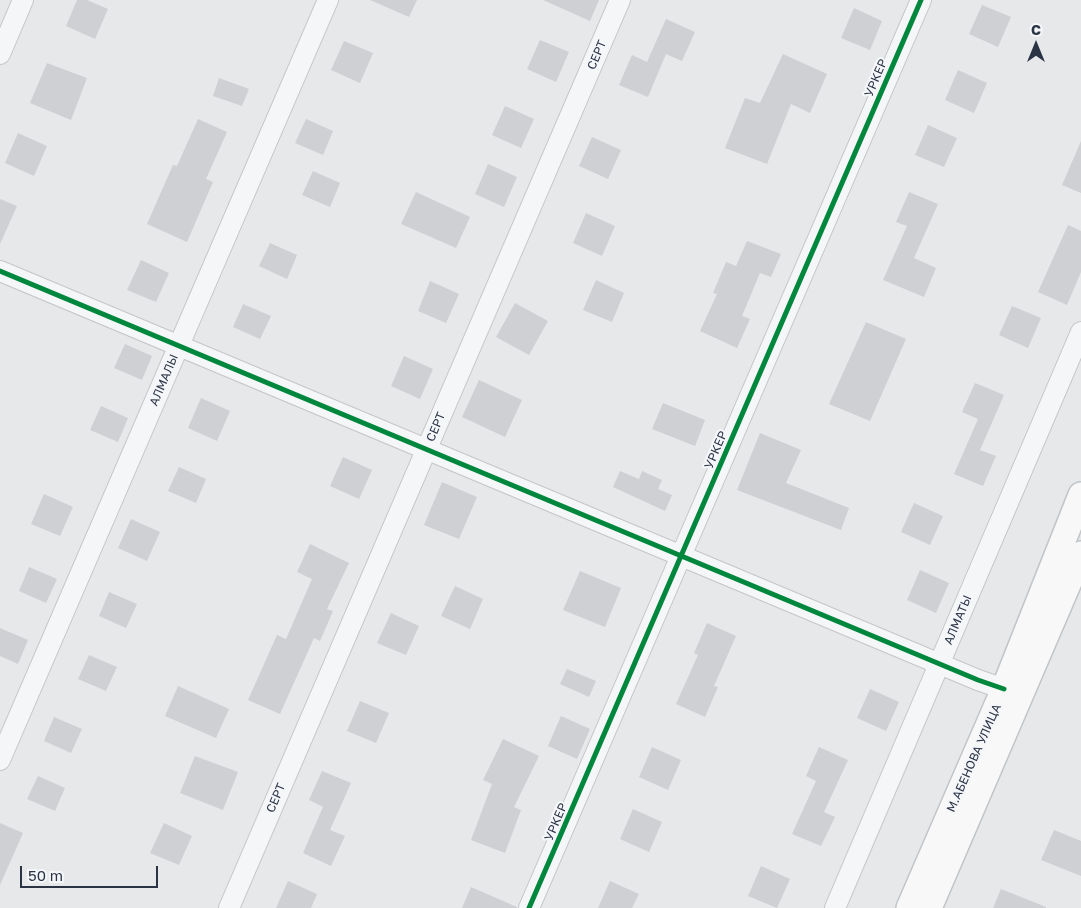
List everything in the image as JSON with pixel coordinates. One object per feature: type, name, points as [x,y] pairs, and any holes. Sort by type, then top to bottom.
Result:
[{"type":"main road","name":"М.АБЕНОВА УЛИЦА","points":[[909,908],[1004,689],[1081,495]]},
{"type":"main road","name":"М.АБЕНОВА УЛИЦА","points":[[929,908],[1081,554]]},
{"type":"street","points":[[0,54],[23,0]]},
{"type":"street","name":"АЛМАЛЫ","points":[[0,760],[328,0]]},
{"type":"street","name":"СЕРТ","points":[[229,908],[620,0]]},
{"type":"street","name":"УРКЕР","points":[[529,908],[921,0]]},
{"type":"street","points":[[0,271],[940,664],[1004,689]]},
{"type":"street","name":"АЛМАТЫ","points":[[834,908],[1081,332]]},
{"type":"building","points":[[77,0],[87,0],[108,9],[95,39],[66,26]]},
{"type":"building","points":[[370,0],[417,0],[409,17]]},
{"type":"building","points":[[543,0],[599,0],[590,21]]},
{"type":"building","points":[[982,5],[1011,17],[998,47],[969,34]]},
{"type":"building","points":[[854,8],[882,21],[870,50],[841,38]]},
{"type":"building","points":[[666,19],[695,32],[682,61],[666,54],[648,97],[619,85],[632,55],[647,62]]},
{"type":"building","points":[[540,40],[569,52],[556,82],[527,69]]},
{"type":"building","points":[[344,41],[373,53],[360,83],[331,70]]},
{"type":"building","points":[[783,54],[827,74],[810,113],[791,104],[767,164],[725,148],[745,98],[760,103]]},
{"type":"building","points":[[47,63],[87,78],[71,120],[30,103]]},
{"type":"building","points":[[958,70],[987,83],[974,113],[945,100]]},
{"type":"building","points":[[219,78],[249,89],[242,106],[213,96]]},
{"type":"building","points":[[505,106],[534,119],[521,148],[492,135]]},
{"type":"building","points":[[198,119],[227,132],[206,179],[213,182],[187,242],[147,224],[173,165],[177,166]]},
{"type":"building","points":[[306,119],[333,131],[323,155],[295,143]]},
{"type":"building","points":[[928,125],[957,138],[944,167],[915,155]]},
{"type":"building","points":[[18,133],[47,146],[34,176],[5,163]]},
{"type":"building","points":[[592,137],[621,150],[608,179],[579,166]]},
{"type":"building","points":[[1081,141],[1081,193],[1062,185]]},
{"type":"building","points":[[488,164],[517,177],[504,207],[475,194]]},
{"type":"building","points":[[313,171],[340,183],[330,207],[302,195]]},
{"type":"building","points":[[416,192],[470,217],[456,248],[401,224]]},
{"type":"building","points":[[909,192],[938,204],[914,258],[936,268],[924,297],[883,280],[907,226],[896,222]]},
{"type":"building","points":[[0,199],[17,206],[0,244]]},
{"type":"building","points":[[586,213],[615,226],[602,256],[573,243]]},
{"type":"building","points":[[1068,225],[1081,231],[1081,272],[1067,305],[1038,292]]},
{"type":"building","points":[[747,241],[781,254],[771,277],[760,273],[742,316],[750,319],[737,348],[700,331],[717,294],[713,293],[726,262],[736,266]]},
{"type":"building","points":[[270,243],[297,255],[287,279],[259,266]]},
{"type":"building","points":[[141,260],[169,273],[156,302],[127,290]]},
{"type":"building","points":[[596,280],[624,293],[612,322],[583,310]]},
{"type":"building","points":[[430,281],[459,294],[446,323],[418,311]]},
{"type":"building","points":[[515,303],[548,321],[529,355],[496,337]]},
{"type":"building","points":[[243,304],[271,316],[260,339],[233,327]]},
{"type":"building","points":[[1012,306],[1041,318],[1028,348],[999,335]]},
{"type":"building","points":[[866,322],[906,339],[870,421],[829,404]]},
{"type":"building","points":[[125,344],[152,356],[142,380],[114,368]]},
{"type":"building","points":[[404,356],[433,369],[420,399],[391,386]]},
{"type":"building","points":[[479,380],[522,400],[505,437],[462,417]]},
{"type":"building","points":[[975,383],[1004,395],[980,450],[996,456],[983,486],[954,474],[978,419],[962,412]]},
{"type":"building","points":[[201,398],[230,411],[217,441],[188,428]]},
{"type":"building","points":[[663,403],[705,420],[695,446],[652,429]]},
{"type":"building","points":[[101,406],[128,418],[118,442],[90,430]]},
{"type":"building","points":[[760,433],[801,450],[786,483],[849,508],[841,530],[737,490]]},
{"type":"building","points":[[343,457],[372,470],[359,499],[330,486]]},
{"type":"building","points":[[179,467],[206,479],[196,503],[168,491]]},
{"type":"building","points":[[620,471],[639,479],[642,471],[662,480],[658,489],[672,495],[665,511],[613,487]]},
{"type":"building","points":[[442,482],[477,497],[459,539],[424,525]]},
{"type":"building","points":[[44,494],[73,507],[60,536],[31,524]]},
{"type":"building","points":[[914,503],[943,516],[930,545],[901,532]]},
{"type":"building","points":[[131,519],[160,532],[147,561],[118,548]]},
{"type":"building","points":[[310,544],[349,563],[327,609],[333,611],[320,641],[314,638],[280,714],[248,700],[277,635],[286,639],[312,579],[297,572]]},
{"type":"building","points":[[29,567],[57,579],[46,603],[19,591]]},
{"type":"building","points":[[920,570],[949,583],[936,613],[907,600]]},
{"type":"building","points":[[580,571],[621,588],[605,627],[563,610]]},
{"type":"building","points":[[455,586],[483,599],[470,629],[441,616]]},
{"type":"building","points":[[109,592],[137,604],[126,628],[99,616]]},
{"type":"building","points":[[391,613],[419,626],[406,655],[377,643]]},
{"type":"building","points":[[707,623],[736,636],[714,686],[718,687],[705,717],[676,704],[698,655],[694,653]]},
{"type":"building","points":[[0,628],[28,640],[18,664],[0,656]]},
{"type":"building","points":[[89,655],[117,667],[106,691],[78,679]]},
{"type":"building","points":[[567,669],[596,681],[589,697],[560,684]]},
{"type":"building","points":[[178,686],[229,709],[216,738],[165,716]]},
{"type":"building","points":[[870,689],[899,702],[886,731],[857,718]]},
{"type":"building","points":[[360,701],[389,713],[376,743],[347,731]]},
{"type":"building","points":[[561,716],[590,729],[577,759],[548,746]]},
{"type":"building","points":[[54,717],[82,729],[71,753],[44,741]]},
{"type":"building","points":[[503,739],[539,756],[514,807],[521,810],[505,853],[471,840],[492,784],[483,780]]},
{"type":"building","points":[[652,747],[681,760],[668,790],[639,777]]},
{"type":"building","points":[[819,747],[848,760],[824,812],[835,817],[821,846],[792,834],[816,781],[806,776]]},
{"type":"building","points":[[195,756],[238,772],[223,810],[180,793]]},
{"type":"building","points":[[322,771],[351,783],[330,830],[345,836],[331,866],[303,853],[323,807],[309,800]]},
{"type":"building","points":[[38,776],[65,788],[55,811],[27,799]]},
{"type":"building","points":[[633,809],[662,822],[649,852],[620,839]]},
{"type":"building","points":[[0,823],[23,833],[0,885]]},
{"type":"building","points":[[164,823],[192,836],[179,865],[150,853]]},
{"type":"building","points":[[1054,830],[1081,841],[1081,876],[1041,860]]},
{"type":"building","points":[[761,866],[790,879],[777,908],[748,896]]},
{"type":"building","points":[[288,881],[317,894],[311,908],[276,908]]},
{"type":"building","points":[[610,881],[639,894],[632,908],[598,908]]},
{"type":"building","points":[[471,887],[517,907],[517,908],[462,908]]},
{"type":"building","points":[[1001,889],[1046,907],[1046,908],[993,908]]},
{"type":"cycle path","points":[[529,908],[921,0]]},
{"type":"cycle path","points":[[0,271],[978,680],[1004,689]]}]
